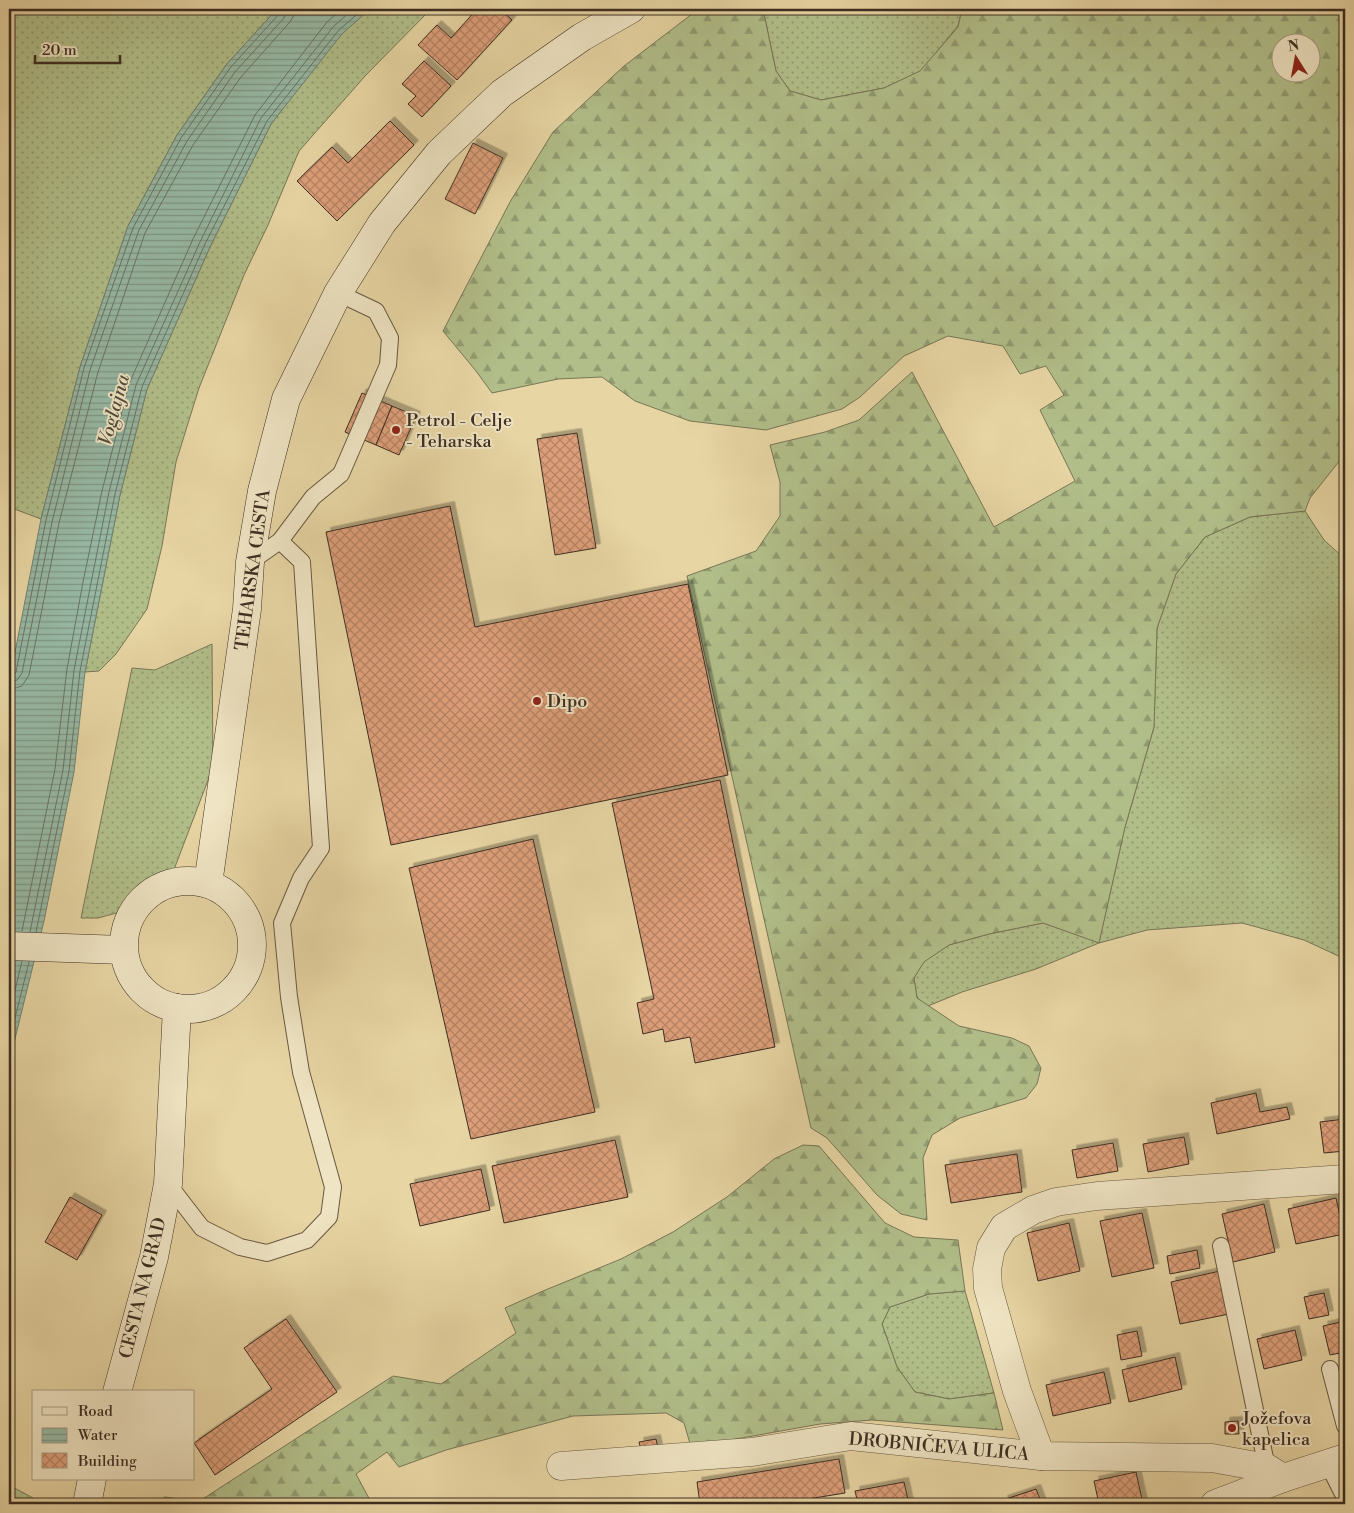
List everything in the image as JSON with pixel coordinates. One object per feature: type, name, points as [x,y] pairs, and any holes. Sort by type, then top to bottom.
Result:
[{"type":"street","name":"TEHARSKA CESTA","points":[[196,879],[247,610],[250,562],[262,491],[286,399],[338,293],[382,223],[439,153],[502,93],[582,38],[631,9]]},
{"type":"street","points":[[196,879],[227,893],[241,909],[250,928],[252,950],[247,970],[236,988],[219,1001],[199,1008],[177,1008],[157,1002],[140,988],[118,949],[133,910],[148,894],[166,884],[196,879]]},
{"type":"street","points":[[9,946],[118,949]]},
{"type":"street","points":[[168,1184],[177,1008]]},
{"type":"street","points":[[1041,1456],[1016,1391],[988,1288],[987,1269],[991,1248],[1004,1227],[1033,1210],[1056,1202],[1097,1196],[1345,1179]]},
{"type":"street","name":"CESTA NA GRAD","points":[[118,1390],[154,1258],[168,1184]]},
{"type":"street","name":"DROBNIČEVA ULICA","points":[[562,1466],[752,1452],[851,1436],[1041,1456],[1212,1458],[1275,1473]]},
{"type":"street","points":[[1215,1504],[1275,1473],[1337,1461]]},
{"type":"street","points":[[87,1504],[92,1480]]},
{"type":"lane","points":[[250,562],[280,541],[313,497],[341,474],[388,365],[390,338],[376,312],[338,293]]},
{"type":"lane","points":[[168,1184],[202,1228],[240,1247],[267,1253],[307,1240],[329,1217],[333,1187],[301,1072],[289,997],[282,923],[301,878],[321,848],[302,562],[280,541]]},
{"type":"lane","points":[[1221,1246],[1275,1473]]},
{"type":"lane","points":[[1330,1369],[1345,1426]]},
{"type":"lane","points":[[1337,1461],[1345,1498]]},
{"type":"path","points":[[150,1007],[129,991],[118,949],[128,904],[140,892],[165,877],[196,879]]},
{"type":"green space","points":[[9,9],[277,9],[226,65],[177,135],[128,226],[80,367],[41,519],[9,507]]},
{"type":"green space","points":[[370,9],[431,9],[366,75],[299,151],[268,225],[244,275],[199,388],[176,462],[162,546],[147,609],[116,654],[99,671],[85,672],[120,495],[147,389],[210,247],[271,124],[341,34]]},
{"type":"green space","points":[[694,9],[763,9],[776,71],[790,91],[821,100],[884,88],[920,71],[958,27],[962,9],[1345,9],[1345,454],[1310,498],[1305,511],[1250,517],[1205,537],[1176,574],[1157,628],[1154,727],[1125,827],[1099,943],[1043,923],[989,934],[949,945],[924,962],[914,978],[917,998],[959,1026],[1012,1038],[1029,1046],[1041,1068],[1037,1084],[1026,1098],[960,1118],[932,1135],[923,1158],[927,1220],[901,1214],[877,1195],[827,1138],[811,1128],[687,576],[756,551],[780,516],[780,482],[770,445],[825,432],[859,420],[912,372],[994,527],[1075,481],[1040,410],[1064,395],[1046,366],[1020,374],[1003,346],[948,336],[904,356],[860,397],[842,409],[766,430],[690,421],[635,401],[602,377],[558,379],[492,393],[443,331],[510,202],[553,132],[624,66],[692,14]]},
{"type":"green space","points":[[763,9],[962,9],[958,26],[921,71],[884,88],[821,100],[790,91],[776,71]]},
{"type":"green space","points":[[1305,511],[1324,540],[1345,559],[1345,959],[1304,940],[1242,923],[1147,930],[1099,943],[1036,969],[962,992],[928,1006],[917,998],[914,978],[924,961],[949,945],[989,934],[1043,923],[1099,942],[1125,827],[1154,727],[1157,628],[1176,574],[1205,537],[1250,517]]},
{"type":"green space","points":[[212,644],[213,767],[167,888],[135,908],[98,918],[81,918],[132,668],[155,670]]},
{"type":"green space","points":[[803,1145],[819,1146],[885,1223],[914,1237],[958,1240],[965,1291],[929,1294],[890,1307],[882,1324],[897,1367],[915,1392],[949,1399],[994,1393],[1003,1430],[872,1420],[820,1424],[691,1447],[684,1423],[666,1413],[573,1416],[446,1450],[399,1467],[387,1452],[356,1474],[372,1504],[152,1504],[165,1497],[198,1502],[393,1376],[441,1384],[516,1333],[505,1308],[621,1259],[673,1232],[727,1197],[774,1159]]},
{"type":"green space","points":[[965,1291],[994,1393],[949,1399],[915,1392],[897,1367],[882,1324],[890,1307],[929,1294]]},
{"type":"green space","points":[[9,1485],[44,1504],[9,1504]]},
{"type":"water","name":"Voglajna","points":[[277,9],[370,9],[342,34],[271,124],[210,247],[147,389],[120,495],[85,672],[74,772],[44,921],[9,1063],[9,683],[41,519],[80,367],[128,226],[177,135],[226,65]]},
{"type":"building","points":[[477,9],[500,9],[512,20],[457,80],[418,45],[437,25],[451,38]]},
{"type":"building","points":[[424,61],[451,86],[422,117],[408,104],[416,96],[402,84]]},
{"type":"building","points":[[390,121],[414,145],[337,221],[297,181],[332,147],[348,163]]},
{"type":"building","points":[[473,143],[503,158],[475,214],[445,199]]},
{"type":"building","points":[[362,393],[392,406],[376,445],[345,432]]},
{"type":"building","name":"Petrol - Celje - Teharska","points":[[392,406],[416,416],[399,455],[376,445]]},
{"type":"building","points":[[577,433],[596,548],[555,555],[537,439]]},
{"type":"building","name":"Dipo","points":[[450,506],[475,627],[688,584],[728,775],[391,845],[326,532]]},
{"type":"building","points":[[720,780],[775,1047],[695,1063],[690,1037],[665,1042],[663,1029],[643,1034],[637,1003],[654,999],[612,803]]},
{"type":"building","points":[[533,839],[595,1112],[471,1139],[409,868]]},
{"type":"building","points":[[1256,1093],[1260,1112],[1287,1107],[1290,1119],[1217,1134],[1211,1103]]},
{"type":"building","points":[[1345,1119],[1345,1151],[1324,1153],[1320,1122]]},
{"type":"building","points":[[1184,1137],[1189,1164],[1148,1172],[1143,1144]]},
{"type":"building","points":[[615,1140],[628,1197],[504,1223],[492,1166]]},
{"type":"building","points":[[1113,1143],[1118,1171],[1077,1178],[1072,1150]]},
{"type":"building","points":[[1017,1154],[1022,1192],[951,1203],[945,1165]]},
{"type":"building","points":[[481,1169],[490,1210],[420,1226],[410,1184]]},
{"type":"building","points":[[70,1197],[102,1215],[77,1260],[45,1242]]},
{"type":"building","points":[[1336,1198],[1344,1234],[1296,1244],[1288,1209]]},
{"type":"building","points":[[1264,1204],[1275,1252],[1233,1262],[1222,1214]]},
{"type":"building","points":[[1142,1213],[1154,1268],[1112,1277],[1100,1221]]},
{"type":"building","points":[[1069,1223],[1080,1271],[1038,1281],[1027,1233]]},
{"type":"building","points":[[1197,1250],[1200,1268],[1170,1274],[1167,1256]]},
{"type":"building","points":[[1220,1271],[1229,1314],[1180,1324],[1171,1282]]},
{"type":"building","points":[[1324,1293],[1329,1315],[1309,1319],[1304,1297]]},
{"type":"building","points":[[286,1319],[337,1392],[215,1475],[195,1442],[272,1389],[244,1348]]},
{"type":"building","points":[[1345,1321],[1345,1352],[1330,1355],[1323,1326]]},
{"type":"building","points":[[1295,1330],[1302,1360],[1264,1369],[1257,1339]]},
{"type":"building","points":[[1137,1331],[1142,1356],[1121,1360],[1117,1335]]},
{"type":"building","points":[[1175,1357],[1182,1389],[1129,1402],[1122,1370]]},
{"type":"building","points":[[1104,1372],[1111,1403],[1053,1416],[1046,1385]]},
{"type":"building","name":"Jožefova kapelica","points":[[1238,1421],[1239,1434],[1225,1434],[1225,1422]]},
{"type":"building","points":[[656,1439],[659,1453],[643,1457],[639,1442]]},
{"type":"building","points":[[839,1459],[845,1493],[777,1504],[700,1504],[697,1482]]},
{"type":"building","points":[[1136,1472],[1143,1504],[1099,1504],[1094,1481]]},
{"type":"building","points":[[904,1482],[909,1504],[858,1504],[855,1491]]},
{"type":"building","points":[[1036,1489],[1042,1504],[1004,1504],[1003,1500]]},
{"type":"place","name":"Petrol - Celje - Teharska","points":[[396,430]]},
{"type":"place","name":"Dipo","points":[[537,701]]},
{"type":"place","name":"Jožefova kapelica","points":[[1232,1428]]}]
